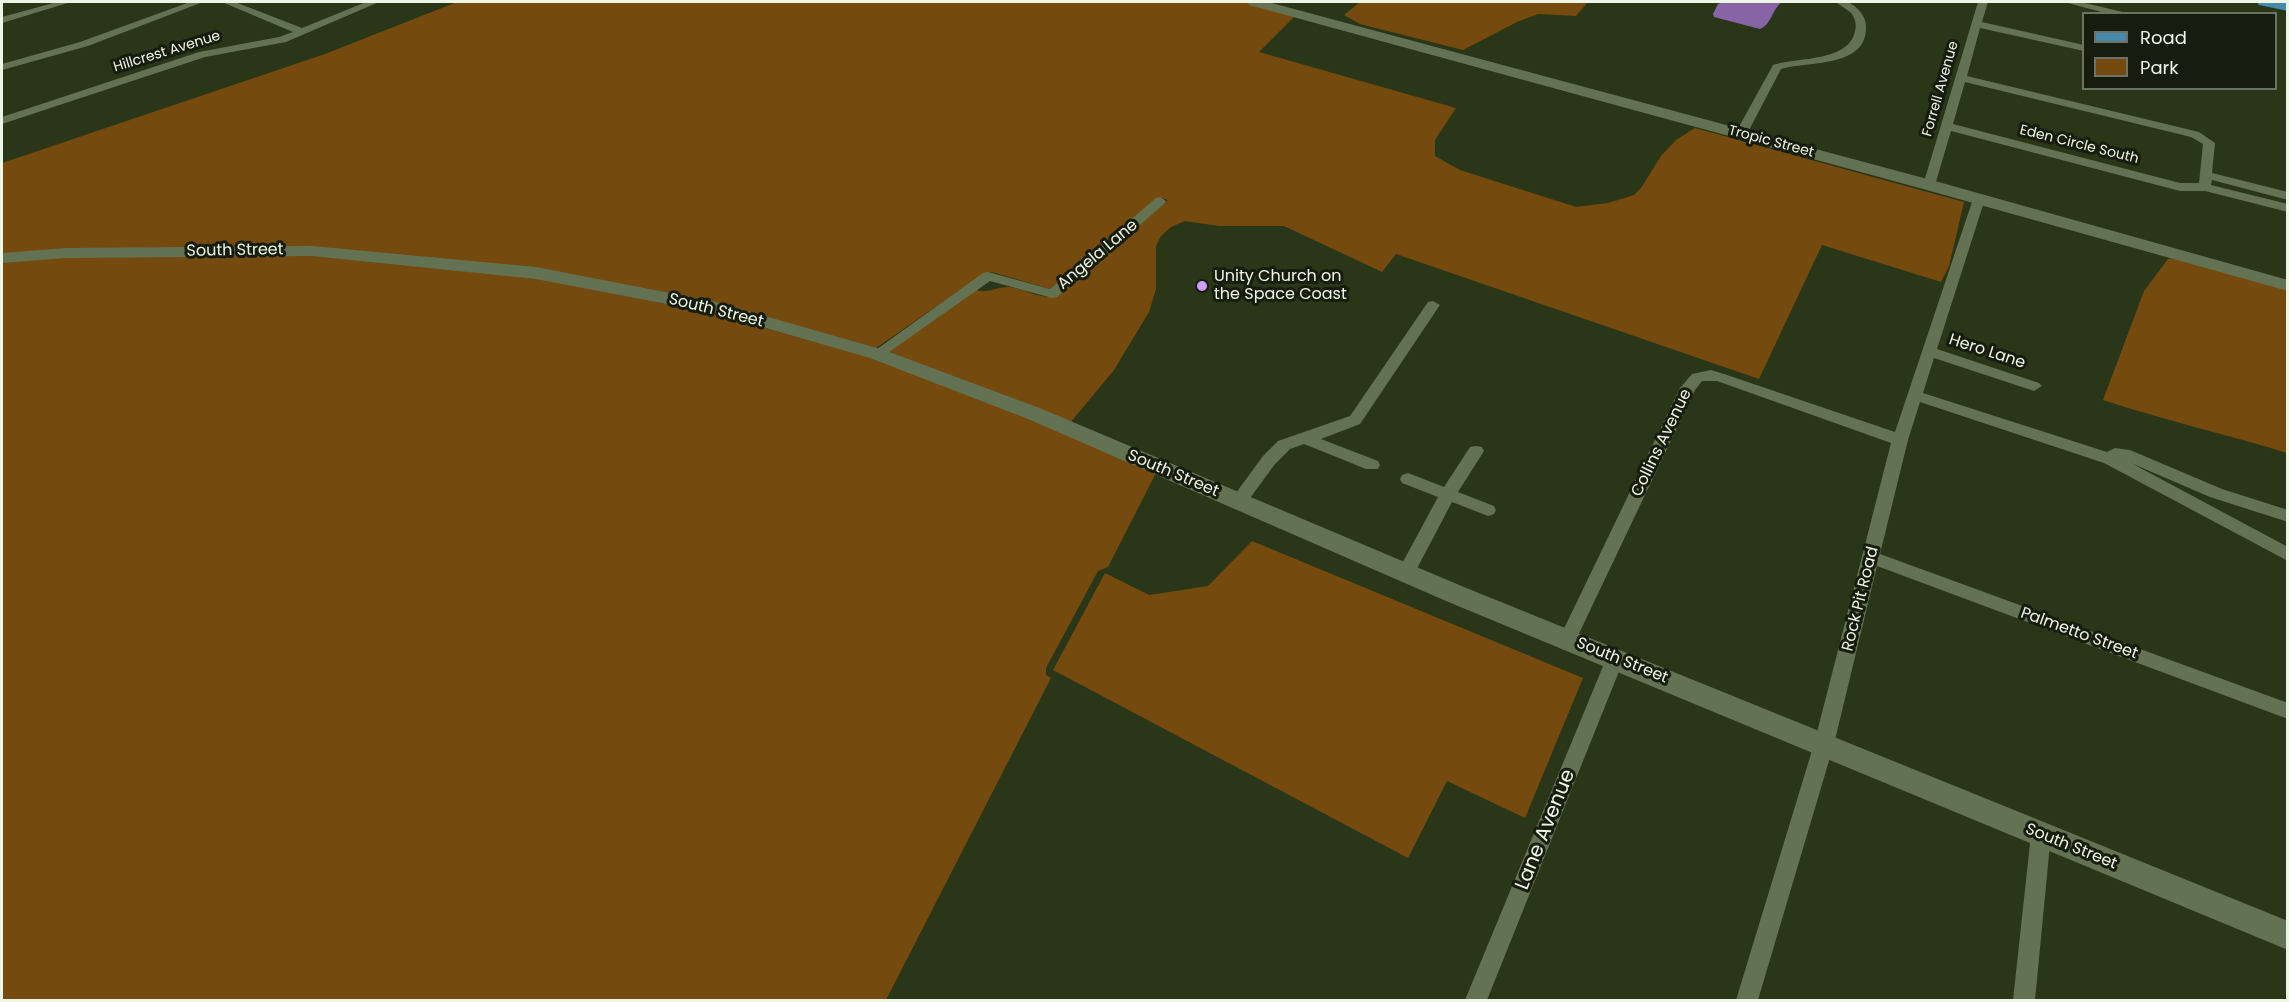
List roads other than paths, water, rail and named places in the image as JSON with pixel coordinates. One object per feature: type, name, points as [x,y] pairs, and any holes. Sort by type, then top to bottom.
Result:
[{"type":"main road","name":"Tropic Street","points":[[1254,2],[1929,185],[2288,286]]},
{"type":"main road","points":[[2265,2],[2288,6]]},
{"type":"main road","name":"South Street","points":[[2,258],[66,253],[312,251],[536,273],[716,308],[877,354],[1035,414],[1406,573],[2288,936]]},
{"type":"street","points":[[2,20],[66,2]]},
{"type":"street","points":[[2,67],[84,45],[198,2]]},
{"type":"street","points":[[227,2],[302,32]]},
{"type":"street","name":"Hillcrest Avenue","points":[[2,121],[203,54],[271,43],[374,2]]},
{"type":"street","points":[[1741,134],[1773,71],[1778,67],[1836,57],[1852,49],[1857,42],[1862,24],[1860,18],[1841,2]]},
{"type":"street","name":"Forrell Avenue","points":[[1929,185],[1983,2]]},
{"type":"street","points":[[2069,2],[2116,12]]},
{"type":"street","points":[[1975,24],[2082,48]]},
{"type":"street","points":[[1962,78],[2195,134],[2210,143],[2206,181]]},
{"type":"street","name":"Eden Circle South","points":[[1946,126],[2180,187],[2206,181]]},
{"type":"street","points":[[2206,181],[2288,196]]},
{"type":"street","points":[[2206,181],[2288,208]]},
{"type":"street","name":"Rock Pit Road","points":[[1748,1000],[1824,744],[1900,440],[1979,199]]},
{"type":"street","name":"Angela Lane","points":[[877,354],[988,276],[1052,294],[1160,201]]},
{"type":"street","points":[[1239,501],[1269,460],[1284,445],[1332,430],[1354,420],[1433,305]]},
{"type":"street","name":"Hero Lane","points":[[1929,351],[2034,386]]},
{"type":"street","name":"Collins Avenue","points":[[1569,639],[1688,388],[1697,377],[1712,375],[1722,378],[1900,440]]},
{"type":"street","points":[[1914,395],[2110,459],[2288,555]]},
{"type":"street","points":[[1305,439],[1372,465]]},
{"type":"street","points":[[1406,573],[1448,494],[1476,451]]},
{"type":"street","points":[[2110,459],[2115,454],[2124,454],[2216,493],[2288,516]]},
{"type":"street","points":[[1408,479],[1488,510]]},
{"type":"street","name":"Palmetto Street","points":[[1871,557],[2288,711]]},
{"type":"street","name":"Lane Avenue","points":[[1476,1000],[1615,659]]},
{"type":"street","points":[[2024,1000],[2041,834]]},
{"type":"place","name":"Unity Church on the Space Coast","points":[[1202,286]]}]
